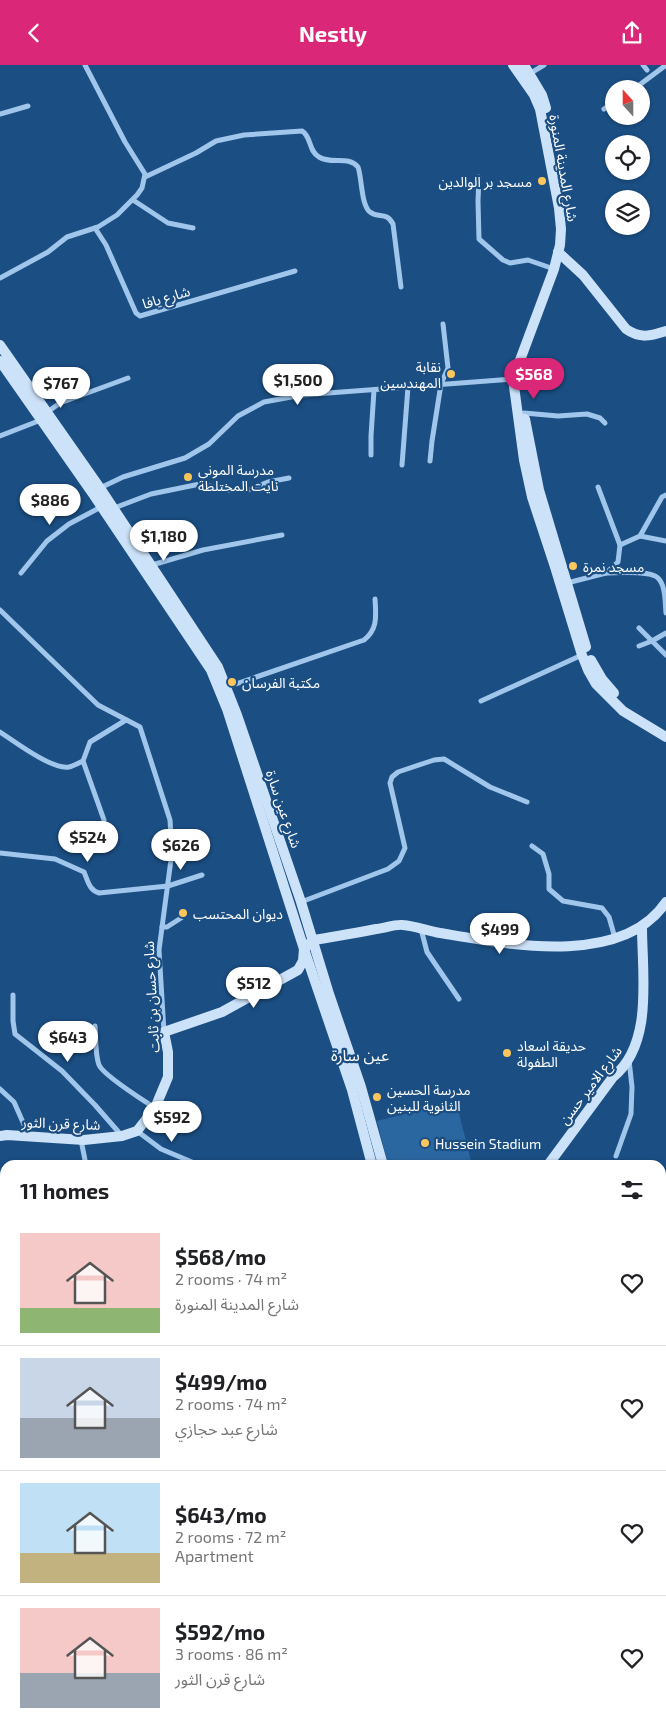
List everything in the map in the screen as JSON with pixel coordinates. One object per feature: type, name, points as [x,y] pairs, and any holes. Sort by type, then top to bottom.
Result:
[{"type":"street","points":[[0,278],[48,252],[68,237],[95,228],[117,215],[133,200],[142,188],[145,177],[142,169],[124,142],[85,65]]},
{"type":"street","name":"شارع المدينة المنورة","points":[[513,65],[525,72],[542,95],[549,118],[568,225],[567,247],[554,269],[513,379],[524,460],[532,497],[582,655],[596,684],[624,711],[666,737]]},
{"type":"street","points":[[525,72],[544,65]]},
{"type":"street","points":[[646,80],[666,65]]},
{"type":"street","points":[[0,114],[28,106]]},
{"type":"street","points":[[145,177],[196,153],[216,141],[244,135],[302,131],[307,136],[312,150],[318,157],[325,160],[351,161],[358,167],[367,209],[372,213],[387,217],[393,224],[401,287]]},
{"type":"street","points":[[479,177],[479,239],[503,260],[510,263],[528,260],[554,269]]},
{"type":"street","points":[[133,200],[168,223],[193,228]]},
{"type":"street","name":"شارع يافا","points":[[95,228],[106,245],[136,313],[140,316],[295,271]]},
{"type":"street","points":[[561,255],[583,275],[626,329],[641,336],[651,336],[666,331]]},
{"type":"street","name":"شارع المدينة المنورة","points":[[561,255],[519,378],[521,400],[539,491],[593,666],[620,699],[633,710],[666,729]]},
{"type":"street","points":[[430,461],[440,384],[448,368],[443,324]]},
{"type":"street","points":[[0,345],[45,416],[97,491],[123,477],[185,458],[209,444],[238,416],[264,402],[302,395],[513,379]]},
{"type":"street","points":[[0,361],[45,416]]},
{"type":"street","points":[[0,436],[45,416],[60,403],[128,378]]},
{"type":"street","points":[[402,465],[408,387]]},
{"type":"street","points":[[371,455],[374,390]]},
{"type":"street","points":[[524,413],[558,416],[587,414],[600,418],[605,423]]},
{"type":"street","points":[[113,508],[150,494],[200,484],[228,490],[248,491],[268,481],[289,478]]},
{"type":"street","points":[[598,487],[620,545],[618,562],[606,573]]},
{"type":"street","name":"شارع عين سارة","points":[[97,491],[101,507],[211,670],[227,709],[304,949],[352,1090],[371,1160]]},
{"type":"street","name":"شارع عين سارة","points":[[97,491],[113,508],[207,649],[227,687],[301,902],[329,994],[362,1087],[382,1160]]},
{"type":"street","points":[[640,536],[662,497],[666,495]]},
{"type":"street","points":[[21,573],[47,541],[69,524],[101,507]]},
{"type":"street","points":[[151,565],[203,550],[282,535]]},
{"type":"street","points":[[620,545],[640,536],[666,541]]},
{"type":"street","points":[[567,583],[606,573],[650,574],[659,579],[665,587],[666,613]]},
{"type":"street","points":[[227,687],[364,640],[375,625],[374,599]]},
{"type":"street","name":"شارع حسان بن ثابت","points":[[0,610],[98,705],[140,727],[170,820],[172,851],[159,950],[164,1032],[168,1052],[168,1077],[155,1108],[137,1131]]},
{"type":"street","points":[[639,628],[666,655]]},
{"type":"street","points":[[639,646],[666,633]]},
{"type":"street","points":[[480,701],[582,655]]},
{"type":"street","points":[[104,820],[83,761],[90,741],[126,720]]},
{"type":"street","points":[[0,731],[22,747],[55,765],[68,767],[83,761]]},
{"type":"street","points":[[301,902],[388,869],[399,861],[404,848],[390,783],[392,777],[398,772],[434,760],[444,759],[490,787],[527,802]]},
{"type":"street","points":[[532,846],[543,854],[549,874],[549,889],[563,901],[602,908],[609,917],[615,938]]},
{"type":"street","points":[[0,853],[55,859],[84,872],[90,887],[96,893],[168,886],[202,875]]},
{"type":"street","points":[[164,1032],[222,1012],[298,970],[303,961],[304,949],[312,941],[402,925],[492,942],[545,946],[580,946],[615,938],[642,927],[659,912],[666,902]]},
{"type":"street","points":[[162,927],[167,927],[181,918]]},
{"type":"street","name":"شارع الامير حسن","points":[[552,1160],[613,1077],[628,1060],[639,1033],[643,1011],[642,927]]},
{"type":"street","points":[[421,929],[427,952],[459,999]]},
{"type":"street","points":[[13,995],[13,1021],[16,1034],[62,1071],[122,1136],[137,1131],[161,1149],[187,1160]]},
{"type":"street","points":[[95,1026],[101,1068],[155,1108]]},
{"type":"street","points":[[616,1156],[630,1114],[632,1087],[628,1060]]},
{"type":"street","points":[[0,1089],[14,1102],[30,1136]]},
{"type":"street","name":"شارع قرن الثور","points":[[0,1136],[81,1140],[122,1136]]},
{"type":"street","points":[[81,1140],[85,1160]]},
{"type":"shaded area","name":"Hussein Stadium","points":[[456,1101],[471,1160],[387,1160],[377,1121]]},
{"type":"place","name":"مسجد بر الوالدين","points":[[542,181]]},
{"type":"place","name":"نقابة المهندسين","points":[[451,374]]},
{"type":"place","name":"مدرسة الموني نايت المختلطة","points":[[188,477]]},
{"type":"place","name":"مسجد نمرة","points":[[573,566]]},
{"type":"place","name":"مكتبة الفرسان","points":[[232,682]]},
{"type":"place","name":"ديوان المحتسب","points":[[183,913]]},
{"type":"place","name":"حديقة اسعاد الطفولة","points":[[507,1053]]},
{"type":"place","name":"مدرسة الحسين الثانوية للبنين","points":[[377,1097]]},
{"type":"place","name":"Hussein Stadium","points":[[425,1143]]},
{"type":"district","name":"عين سارة","points":[[360,1054]]}]
